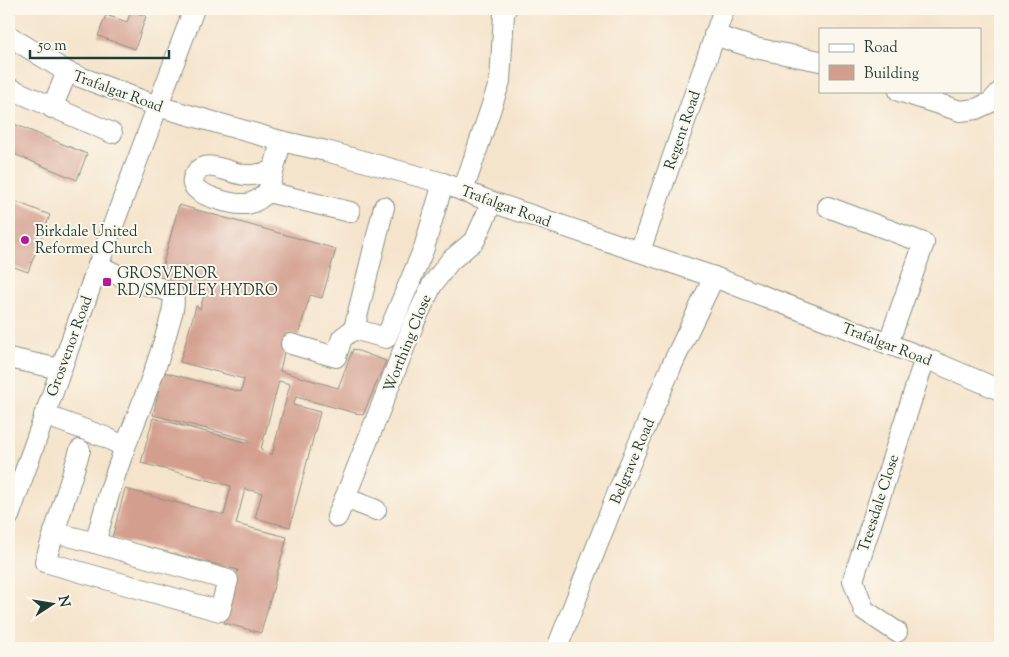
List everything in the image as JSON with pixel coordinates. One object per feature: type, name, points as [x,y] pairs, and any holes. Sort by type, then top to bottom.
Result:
[{"type":"street","name":"Grosvenor Road","points":[[9,516],[60,369],[194,9]]},
{"type":"street","points":[[463,191],[500,81],[504,14],[506,9]]},
{"type":"street","name":"Regent Road","points":[[640,251],[724,9]]},
{"type":"street","points":[[714,35],[755,48],[819,61]]},
{"type":"street","name":"Trafalgar Road","points":[[9,36],[67,72],[158,106],[281,141],[443,182],[492,202],[714,277],[924,358],[1000,390]]},
{"type":"street","points":[[52,108],[67,72]]},
{"type":"street","points":[[9,88],[112,133]]},
{"type":"street","points":[[902,92],[960,111],[997,103]]},
{"type":"street","points":[[273,171],[246,175],[212,167],[201,168],[195,173],[193,184],[198,191],[208,197],[245,204],[255,201],[268,192],[281,141]]},
{"type":"street","points":[[354,329],[386,338],[424,248],[443,182]]},
{"type":"street","points":[[268,192],[350,212]]},
{"type":"street","name":"Worthing Close","points":[[338,517],[414,323],[432,285],[450,261],[475,240],[492,202]]},
{"type":"street","points":[[291,344],[336,357],[342,338],[354,329],[384,207]]},
{"type":"street","points":[[828,207],[924,243],[888,344]]},
{"type":"street","points":[[95,543],[111,487],[161,353],[173,311],[174,299],[173,294],[169,290],[121,277],[98,265]]},
{"type":"street","name":"Belgrave Road","points":[[556,648],[618,492],[672,367],[714,277]]},
{"type":"street","points":[[9,358],[60,369]]},
{"type":"street","name":"Treesdale Close","points":[[896,632],[864,610],[853,580],[924,358]]},
{"type":"street","points":[[44,415],[105,437],[125,447]]},
{"type":"street","points":[[54,532],[228,580],[220,611],[44,562],[80,450]]},
{"type":"street","points":[[345,498],[376,510]]},
{"type":"building","points":[[131,11],[146,16],[135,49],[98,36],[106,15],[127,22]]},
{"type":"building","points":[[9,122],[87,154],[77,180],[9,152]]},
{"type":"building","name":"Birkdale United Reformed Church","points":[[9,199],[50,215],[28,272],[9,265]]},
{"type":"building","points":[[179,205],[336,249],[322,298],[310,295],[298,336],[288,333],[280,371],[338,388],[353,349],[386,361],[363,415],[296,397],[293,405],[320,412],[290,527],[255,518],[262,493],[245,489],[236,524],[287,537],[261,633],[224,623],[238,570],[112,538],[125,489],[224,515],[231,486],[141,463],[153,418],[249,443],[250,440],[153,415],[163,372],[241,392],[244,379],[180,362],[196,306],[200,309],[204,295],[158,282]],"holes":[[[279,381],[290,384],[272,455],[261,449]]]},
{"type":"place","name":"Birkdale United Reformed Church","points":[[25,240]]},
{"type":"place","name":"GROSVENOR RD/SMEDLEY HYDRO","points":[[107,282]]}]
